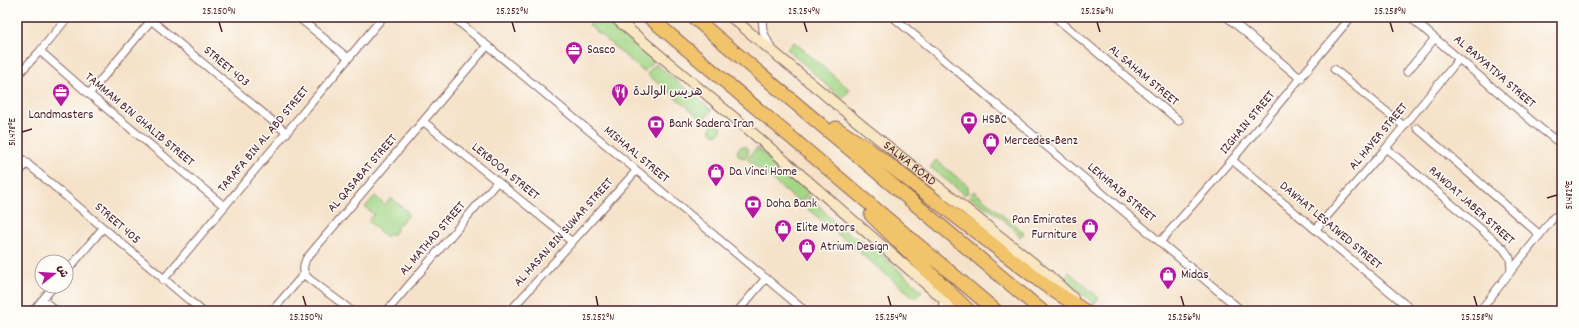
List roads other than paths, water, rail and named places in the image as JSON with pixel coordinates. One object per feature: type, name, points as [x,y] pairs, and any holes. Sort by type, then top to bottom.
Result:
[{"type":"highway","points":[[648,17],[996,311]]},
{"type":"highway","name":"SALWA ROAD","points":[[693,17],[1042,311]]},
{"type":"highway","points":[[794,101],[867,148],[1045,284],[1087,311]]},
{"type":"highway","points":[[828,168],[867,212],[969,311]]},
{"type":"main road","points":[[614,17],[755,135],[957,311]]},
{"type":"main road","name":"SALWA ROAD","points":[[731,17],[870,133],[1048,275],[1087,311]]},
{"type":"street","points":[[17,76],[68,17]]},
{"type":"street","points":[[298,17],[348,58]]},
{"type":"street","name":"TARAFA BIN AL ABD STREET","points":[[163,280],[383,17]]},
{"type":"street","name":"MISHAAL STREET","points":[[453,17],[805,311]]},
{"type":"street","points":[[762,17],[764,32],[772,50]]},
{"type":"street","name":"LEKHRAIB STREET","points":[[893,17],[1242,311]]},
{"type":"street","points":[[1227,17],[1301,79]]},
{"type":"street","name":"IZGHAIN STREET","points":[[1160,242],[1301,79],[1351,17]]},
{"type":"street","name":"AL BAYYATIYA STREET","points":[[1410,17],[1562,145]]},
{"type":"street","name":"AL SAHAM STREET","points":[[1059,18],[1179,122]]},
{"type":"street","points":[[89,94],[152,19]]},
{"type":"street","name":"STREET 403","points":[[152,19],[286,133]]},
{"type":"street","points":[[1407,72],[1435,38]]},
{"type":"street","name":"AL QASABAT STREET","points":[[304,274],[303,266],[306,259],[424,122],[487,46]]},
{"type":"street","name":"TAMMAM BIN GHALIB STREET","points":[[40,50],[89,94],[224,206]]},
{"type":"street","name":"AL HAYER STREET","points":[[1316,229],[1386,148],[1459,58]]},
{"type":"street","points":[[1334,68],[1404,126]]},
{"type":"street","name":"LEKBOOA STREET","points":[[424,122],[572,241]]},
{"type":"street","points":[[1417,128],[1540,235]]},
{"type":"street","name":"RAWDAT JABER STREET","points":[[1386,148],[1503,248],[1510,258],[1511,271]]},
{"type":"street","name":"STREET 405","points":[[17,155],[163,280],[202,311]]},
{"type":"street","name":"DAWHAT LESAIWED STREET","points":[[1232,160],[1413,311]]},
{"type":"street","points":[[17,175],[27,163]]},
{"type":"street","name":"AL HASAN BIN SUWAR STREET","points":[[510,311],[636,171]]},
{"type":"street","name":"AL MATHAD STREET","points":[[387,311],[497,182]]},
{"type":"street","points":[[1480,311],[1554,217]]},
{"type":"street","points":[[74,262],[103,228]]},
{"type":"street","points":[[272,311],[304,274],[352,311]]},
{"type":"street","points":[[738,311],[766,278]]},
{"type":"street","points":[[33,311],[48,294]]},
{"type":"street","points":[[943,299],[943,311]]},
{"type":"street","points":[[43,300],[56,311]]},
{"type":"place","name":"Sasco","points":[[574,65]]},
{"type":"place","name":"Landmasters","points":[[61,107]]},
{"type":"place","name":"هريس الوالدة","points":[[620,107]]},
{"type":"place","name":"HSBC","points":[[969,135]]},
{"type":"place","name":"Bank Sadera Iran","points":[[656,139]]},
{"type":"place","name":"Mercedes-Benz","points":[[991,156]]},
{"type":"place","name":"Da Vinci Home","points":[[716,187]]},
{"type":"place","name":"Doha Bank","points":[[753,219]]},
{"type":"place","name":"Pan Emirates Furniture","points":[[1090,242]]},
{"type":"place","name":"Elite Motors","points":[[783,243]]},
{"type":"place","name":"Atrium Design","points":[[807,262]]},
{"type":"place","name":"Midas","points":[[1168,290]]}]
